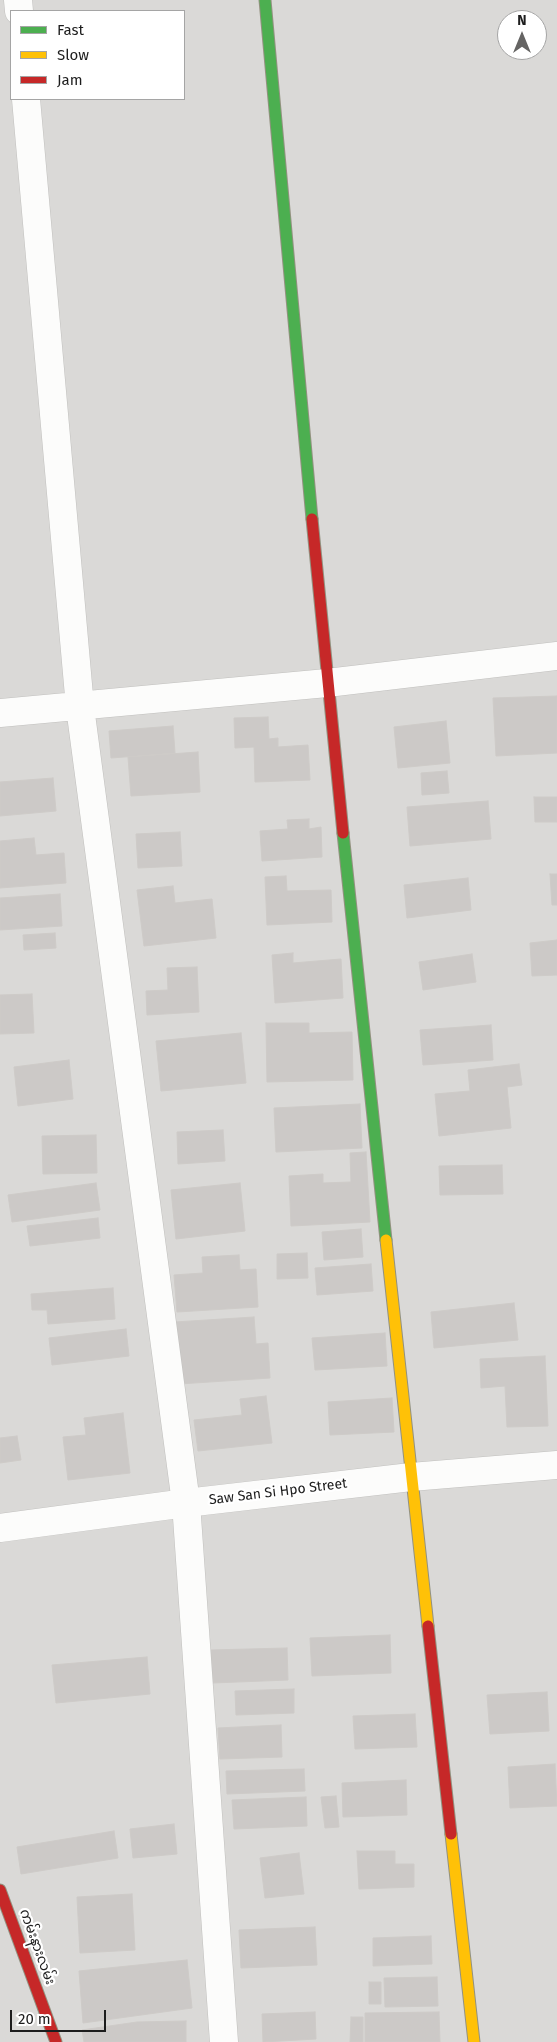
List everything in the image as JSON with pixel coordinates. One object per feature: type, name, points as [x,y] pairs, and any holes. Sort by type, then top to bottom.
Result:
[{"type":"street","points":[[265,0],[328,683],[411,1477],[474,2042]]},
{"type":"street","points":[[26,100],[80,707],[186,1503],[224,2042]]},
{"type":"street","points":[[0,713],[328,683],[557,656]]},
{"type":"street","name":"Saw San Si Hpo Street","points":[[0,1528],[186,1503],[411,1477],[557,1465]]},
{"type":"street","name":"ကမ်းနားလမ်း","points":[[0,1890],[56,2042]]},
{"type":"shaded area","points":[[0,0],[557,0],[557,2042],[0,2042]]},
{"type":"building","points":[[557,696],[557,753],[496,756],[493,698]]},
{"type":"building","points":[[268,717],[269,739],[278,738],[278,747],[308,745],[310,780],[255,782],[254,747],[235,748],[234,718]]},
{"type":"building","points":[[446,721],[450,763],[398,768],[394,727]]},
{"type":"building","points":[[173,726],[175,753],[111,758],[109,731]]},
{"type":"building","points":[[198,752],[200,792],[131,796],[128,757]]},
{"type":"building","points":[[447,771],[449,793],[422,795],[421,773]]},
{"type":"building","points":[[53,778],[56,811],[0,816],[0,782]]},
{"type":"building","points":[[534,797],[557,797],[557,822],[535,822]]},
{"type":"building","points":[[488,801],[491,839],[410,846],[407,807]]},
{"type":"building","points":[[309,819],[309,829],[321,827],[322,857],[262,861],[260,831],[288,829],[287,820]]},
{"type":"building","points":[[180,832],[182,866],[138,868],[136,834]]},
{"type":"building","points":[[34,838],[36,855],[64,853],[66,883],[0,888],[0,841]]},
{"type":"building","points":[[550,874],[557,874],[557,905],[552,905]]},
{"type":"building","points":[[286,876],[287,891],[331,890],[332,922],[267,925],[265,877]]},
{"type":"building","points":[[468,878],[471,910],[407,918],[404,885]]},
{"type":"building","points":[[173,886],[175,903],[212,899],[216,938],[144,946],[137,890]]},
{"type":"building","points":[[60,894],[62,926],[0,930],[0,898]]},
{"type":"building","points":[[55,933],[56,948],[24,950],[23,935]]},
{"type":"building","points":[[557,940],[557,975],[532,976],[530,943]]},
{"type":"building","points":[[293,953],[293,963],[341,959],[343,998],[275,1003],[272,955]]},
{"type":"building","points":[[472,954],[476,982],[423,990],[419,962]]},
{"type":"building","points":[[197,967],[199,1012],[147,1015],[146,991],[168,990],[167,968]]},
{"type":"building","points":[[32,994],[34,1033],[0,1034],[0,995]]},
{"type":"building","points":[[266,1023],[309,1023],[309,1033],[352,1032],[353,1080],[267,1082]]},
{"type":"building","points":[[491,1025],[493,1060],[423,1065],[420,1030]]},
{"type":"building","points":[[241,1033],[246,1083],[161,1091],[156,1041]]},
{"type":"building","points":[[69,1060],[73,1099],[18,1106],[14,1067]]},
{"type":"building","points":[[519,1064],[522,1085],[507,1087],[511,1128],[439,1136],[435,1094],[470,1091],[468,1070]]},
{"type":"building","points":[[360,1104],[362,1148],[276,1152],[274,1108]]},
{"type":"building","points":[[223,1130],[225,1161],[178,1164],[177,1132]]},
{"type":"building","points":[[96,1135],[97,1173],[43,1174],[42,1136]]},
{"type":"building","points":[[366,1152],[370,1222],[291,1226],[289,1176],[323,1174],[323,1183],[351,1182],[350,1153]]},
{"type":"building","points":[[502,1165],[503,1194],[440,1195],[439,1166]]},
{"type":"building","points":[[96,1183],[100,1210],[12,1222],[8,1195]]},
{"type":"building","points":[[240,1183],[245,1231],[176,1239],[171,1190]]},
{"type":"building","points":[[98,1218],[100,1238],[30,1246],[27,1226]]},
{"type":"building","points":[[361,1229],[363,1257],[324,1260],[322,1232]]},
{"type":"building","points":[[307,1253],[308,1278],[277,1279],[277,1254]]},
{"type":"building","points":[[239,1255],[240,1270],[256,1269],[258,1307],[177,1312],[174,1275],[203,1273],[202,1257]]},
{"type":"building","points":[[371,1264],[373,1291],[317,1295],[315,1268]]},
{"type":"building","points":[[113,1288],[115,1319],[48,1324],[47,1310],[32,1310],[31,1294]]},
{"type":"building","points":[[514,1303],[518,1340],[434,1348],[431,1312]]},
{"type":"building","points":[[254,1317],[256,1344],[268,1343],[270,1378],[179,1384],[175,1322]]},
{"type":"building","points":[[126,1329],[129,1356],[52,1365],[49,1338]]},
{"type":"building","points":[[385,1333],[387,1366],[315,1370],[312,1338]]},
{"type":"building","points":[[545,1356],[548,1426],[507,1427],[505,1386],[481,1388],[480,1359]]},
{"type":"building","points":[[266,1396],[272,1443],[198,1451],[194,1420],[242,1415],[240,1399]]},
{"type":"building","points":[[392,1398],[394,1432],[330,1435],[328,1402]]},
{"type":"building","points":[[123,1413],[130,1473],[68,1480],[63,1437],[86,1435],[84,1418]]},
{"type":"building","points":[[17,1436],[21,1460],[0,1463],[0,1438]]},
{"type":"building","points":[[390,1635],[391,1673],[312,1676],[310,1638]]},
{"type":"building","points":[[287,1648],[288,1680],[212,1683],[211,1650]]},
{"type":"building","points":[[147,1657],[150,1694],[56,1703],[52,1665]]},
{"type":"building","points":[[294,1689],[294,1713],[236,1715],[235,1691]]},
{"type":"building","points":[[547,1692],[549,1731],[490,1734],[487,1695]]},
{"type":"building","points":[[415,1714],[417,1747],[355,1749],[353,1716]]},
{"type":"building","points":[[281,1725],[282,1757],[220,1759],[218,1728]]},
{"type":"building","points":[[555,1764],[557,1806],[510,1808],[508,1767]]},
{"type":"building","points":[[304,1769],[305,1791],[227,1794],[226,1771]]},
{"type":"building","points":[[406,1780],[407,1815],[343,1817],[342,1783]]},
{"type":"building","points":[[336,1796],[339,1827],[325,1828],[321,1797]]},
{"type":"building","points":[[306,1797],[307,1826],[234,1829],[232,1800]]},
{"type":"building","points":[[174,1824],[177,1854],[133,1858],[130,1829]]},
{"type":"building","points":[[114,1831],[118,1858],[21,1874],[17,1847]]},
{"type":"building","points":[[357,1851],[395,1851],[395,1864],[414,1864],[414,1887],[359,1889]]},
{"type":"building","points":[[299,1853],[304,1894],[265,1898],[260,1858]]},
{"type":"building","points":[[132,1894],[135,1950],[80,1953],[77,1897]]},
{"type":"building","points":[[315,1927],[317,1965],[241,1968],[239,1930]]},
{"type":"building","points":[[431,1936],[432,1964],[373,1966],[373,1938]]},
{"type":"building","points":[[187,1960],[192,2008],[83,2023],[79,1971]]},
{"type":"building","points":[[437,1977],[438,2006],[385,2007],[384,1978]]},
{"type":"building","points":[[369,1982],[381,1982],[381,2004],[369,2004]]},
{"type":"building","points":[[315,2012],[316,2039],[263,2042],[262,2014]]},
{"type":"building","points":[[439,2012],[440,2042],[365,2042],[365,2013]]},
{"type":"building","points":[[351,2017],[363,2017],[363,2042],[350,2042]]},
{"type":"building","points":[[186,2021],[186,2042],[84,2042],[82,2030],[137,2022]]},
{"type":"traffic: fast","points":[[265,0],[312,519]]},
{"type":"traffic: fast","points":[[343,833],[386,1240]]},
{"type":"traffic: slow","points":[[386,1240],[428,1626]]},
{"type":"traffic: slow","points":[[451,1834],[474,2042]]},
{"type":"traffic: jam","points":[[312,519],[343,833]]},
{"type":"traffic: jam","points":[[428,1626],[451,1834]]},
{"type":"traffic: jam","points":[[0,1890],[56,2042]]}]
